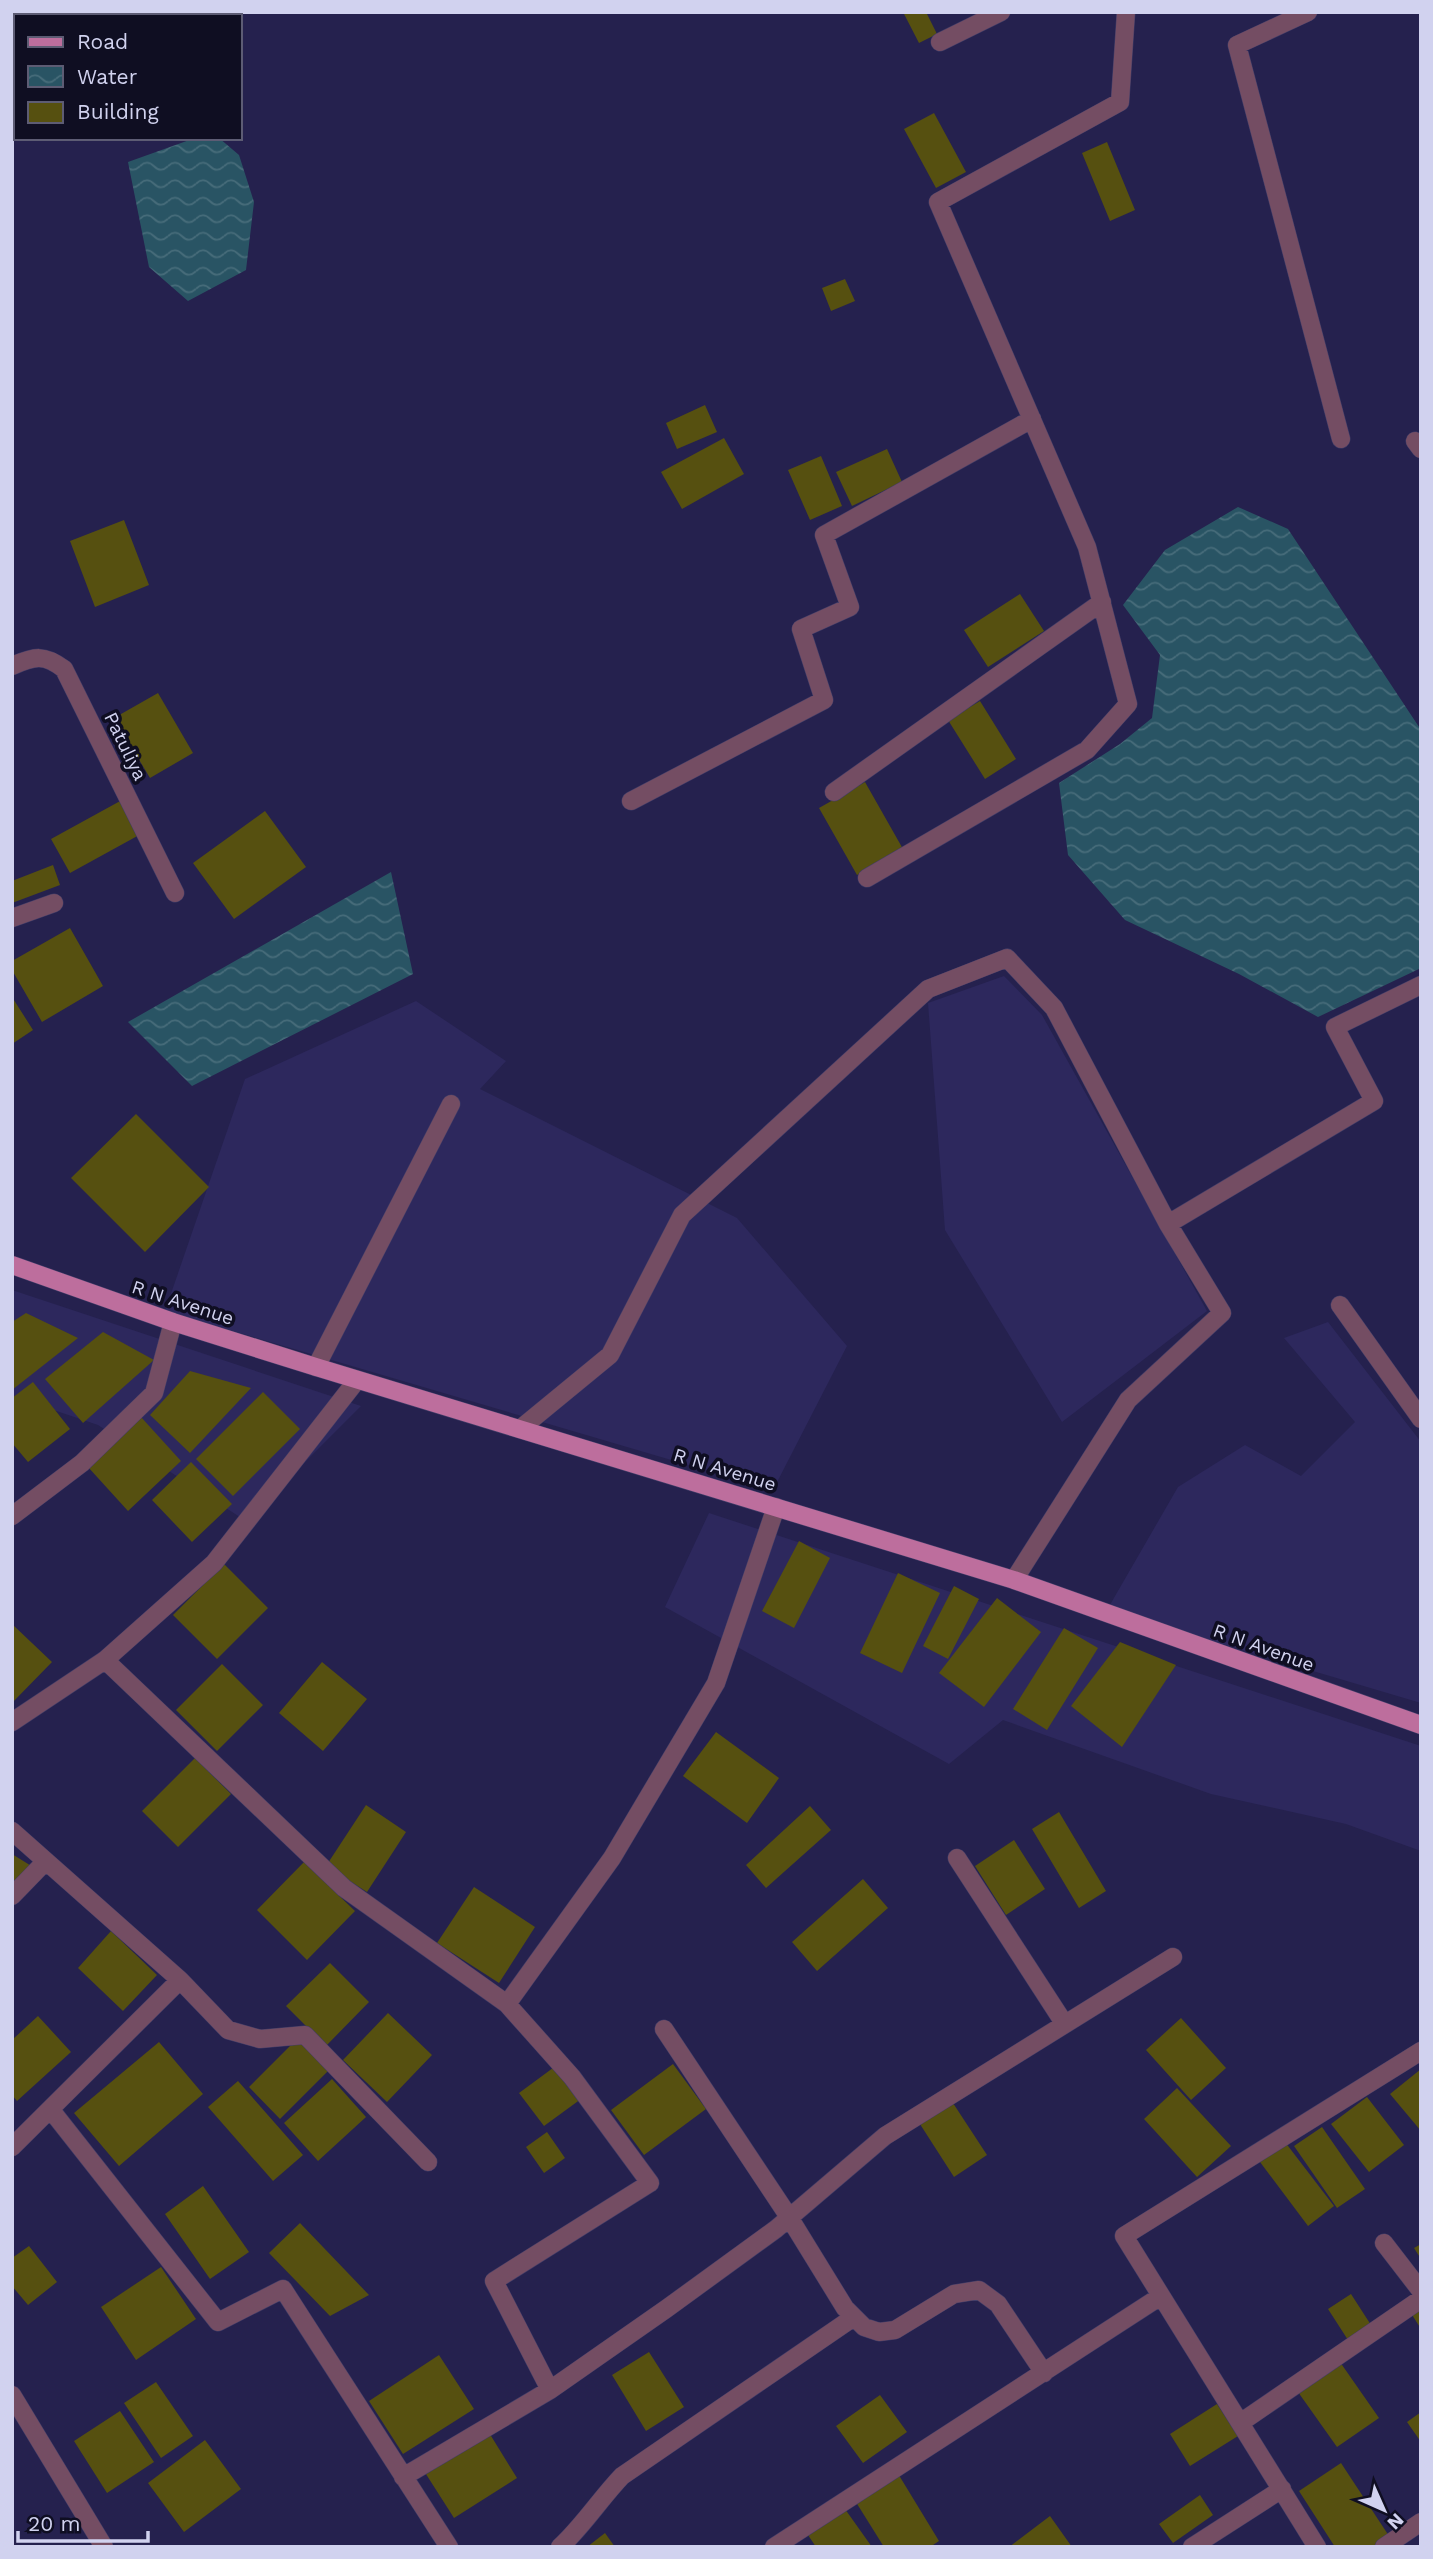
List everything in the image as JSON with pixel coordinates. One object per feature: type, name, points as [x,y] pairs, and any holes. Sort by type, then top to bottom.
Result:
[{"type":"main road","name":"R N Avenue","points":[[12,1265],[173,1322],[357,1380],[1014,1580],[1421,1725]]},
{"type":"street","points":[[940,42],[1001,12]]},
{"type":"street","points":[[867,878],[1087,750],[1128,704],[1087,547],[938,202],[1120,102],[1126,12]]},
{"type":"street","points":[[1308,12],[1237,45],[1341,439]]},
{"type":"street","points":[[631,801],[824,700],[801,629],[850,607],[824,535],[1032,419]]},
{"type":"street","points":[[834,792],[1102,602]]},
{"type":"street","name":"Patuliya","points":[[12,666],[30,658],[50,659],[64,669],[175,893]]},
{"type":"street","points":[[12,918],[54,903]]},
{"type":"street","points":[[520,1429],[610,1355],[682,1215],[928,989],[1007,958],[1055,1007],[1168,1224],[1222,1313],[1128,1401],[1014,1580]]},
{"type":"street","points":[[1168,1224],[1374,1101],[1335,1027],[1421,985]]},
{"type":"street","points":[[316,1367],[451,1104]]},
{"type":"street","points":[[1340,1305],[1421,1419]]},
{"type":"street","points":[[12,1516],[82,1463],[154,1393],[173,1322]]},
{"type":"street","points":[[12,1722],[105,1660],[214,1563],[357,1380]]},
{"type":"street","points":[[507,2004],[612,1858],[716,1683],[776,1507]]},
{"type":"street","points":[[105,1660],[344,1888],[507,2004],[572,2077],[650,2183],[494,2281],[550,2390]]},
{"type":"street","points":[[12,1831],[180,1980],[228,2030],[260,2039],[305,2035],[428,2162]]},
{"type":"street","points":[[957,1858],[1064,2023]]},
{"type":"street","points":[[12,1895],[46,1862]]},
{"type":"street","points":[[403,2477],[550,2390],[666,2309],[789,2217],[885,2136],[1173,1957]]},
{"type":"street","points":[[12,2147],[180,1980]]},
{"type":"street","points":[[664,2029],[789,2217],[845,2308],[864,2327],[879,2333],[895,2330],[954,2294],[979,2290],[998,2304],[1044,2373]]},
{"type":"street","points":[[1317,2547],[1124,2236],[1421,2051]]},
{"type":"street","points":[[51,2110],[218,2322],[283,2289],[449,2547]]},
{"type":"street","points":[[1384,2243],[1421,2291]]},
{"type":"street","points":[[774,2547],[1161,2296]]},
{"type":"street","points":[[1241,2423],[1421,2299]]},
{"type":"street","points":[[560,2547],[576,2533],[601,2497],[622,2476],[854,2317]]},
{"type":"street","points":[[12,2395],[104,2547]]},
{"type":"street","points":[[1192,2547],[1282,2489]]},
{"type":"street","points":[[1384,2547],[1421,2522]]},
{"type":"shaded area","points":[[1004,976],[1042,1015],[1207,1311],[1062,1422],[945,1230],[928,1003]]},
{"type":"shaded area","points":[[416,1001],[506,1061],[480,1089],[737,1218],[847,1346],[773,1490],[165,1311],[245,1079]]},
{"type":"shaded area","points":[[12,1290],[361,1406],[246,1521],[98,1425],[12,1396]]},
{"type":"shaded area","points":[[1328,1322],[1421,1442],[1421,1703],[1107,1610],[1178,1487],[1245,1445],[1301,1476],[1355,1422],[1284,1338]]},
{"type":"shaded area","points":[[709,1513],[1421,1746],[1421,1851],[1346,1824],[1211,1794],[1003,1720],[949,1764],[665,1607]]},
{"type":"water","points":[[189,140],[221,140],[239,155],[254,202],[246,270],[188,301],[149,267],[128,162]]},
{"type":"water","points":[[1238,507],[1288,529],[1421,730],[1421,968],[1318,1017],[1239,974],[1125,920],[1068,855],[1059,783],[1120,744],[1152,718],[1160,655],[1123,605],[1165,550]]},
{"type":"water","points":[[391,872],[413,974],[192,1086],[128,1022]]},
{"type":"building","points":[[903,12],[926,12],[937,34],[919,43]]},
{"type":"building","points":[[934,113],[966,172],[936,188],[904,129]]},
{"type":"building","points":[[1107,142],[1135,210],[1110,221],[1082,153]]},
{"type":"building","points":[[845,279],[855,301],[831,311],[822,288]]},
{"type":"building","points":[[705,405],[717,432],[677,449],[666,423]]},
{"type":"building","points":[[724,438],[744,474],[682,509],[661,472]]},
{"type":"building","points":[[887,449],[902,482],[852,506],[836,472]]},
{"type":"building","points":[[821,456],[842,506],[810,520],[788,470]]},
{"type":"building","points":[[124,520],[149,585],[95,607],[70,541]]},
{"type":"building","points":[[1020,594],[1044,631],[988,667],[964,630]]},
{"type":"building","points":[[158,693],[193,753],[150,778],[114,718]]},
{"type":"building","points":[[980,701],[1016,759],[985,779],[948,720]]},
{"type":"building","points":[[865,782],[903,849],[857,875],[819,808]]},
{"type":"building","points":[[122,800],[141,834],[70,873],[51,839]]},
{"type":"building","points":[[265,811],[306,867],[234,919],[193,863]]},
{"type":"building","points":[[53,865],[60,885],[12,903],[12,881]]},
{"type":"building","points":[[70,928],[103,986],[42,1022],[12,970],[12,961]]},
{"type":"building","points":[[12,997],[33,1030],[12,1044]]},
{"type":"building","points":[[136,1114],[209,1187],[145,1252],[71,1178]]},
{"type":"building","points":[[26,1313],[78,1338],[12,1390],[12,1322]]},
{"type":"building","points":[[103,1332],[154,1360],[83,1423],[45,1379]]},
{"type":"building","points":[[190,1371],[251,1388],[190,1453],[150,1415]]},
{"type":"building","points":[[33,1382],[70,1429],[28,1462],[12,1443],[12,1398]]},
{"type":"building","points":[[263,1392],[300,1429],[233,1496],[196,1459]]},
{"type":"building","points":[[141,1417],[181,1461],[128,1511],[88,1467]]},
{"type":"building","points":[[191,1462],[232,1504],[192,1542],[152,1500]]},
{"type":"building","points":[[799,1541],[830,1558],[794,1628],[762,1611]]},
{"type":"building","points":[[224,1564],[268,1608],[217,1659],[173,1615]]},
{"type":"building","points":[[898,1573],[940,1593],[902,1673],[860,1653]]},
{"type":"building","points":[[954,1586],[979,1599],[948,1659],[923,1646]]},
{"type":"building","points":[[997,1598],[1041,1632],[984,1707],[939,1673]]},
{"type":"building","points":[[12,1624],[52,1662],[12,1703]]},
{"type":"building","points":[[1064,1628],[1098,1648],[1047,1730],[1013,1709]]},
{"type":"building","points":[[1120,1642],[1176,1665],[1122,1747],[1071,1706]]},
{"type":"building","points":[[322,1662],[367,1699],[323,1751],[279,1713]]},
{"type":"building","points":[[222,1664],[263,1705],[217,1751],[176,1710]]},
{"type":"building","points":[[716,1732],[779,1778],[747,1823],[683,1776]]},
{"type":"building","points":[[195,1758],[231,1794],[178,1847],[142,1811]]},
{"type":"building","points":[[366,1805],[406,1832],[367,1892],[326,1866]]},
{"type":"building","points":[[810,1806],[831,1830],[766,1888],[746,1865]]},
{"type":"building","points":[[1059,1812],[1106,1891],[1079,1908],[1032,1829]]},
{"type":"building","points":[[1014,1840],[1045,1889],[1006,1915],[975,1866]]},
{"type":"building","points":[[12,1854],[33,1867],[12,1887]]},
{"type":"building","points":[[304,1862],[355,1911],[307,1960],[257,1910]]},
{"type":"building","points":[[863,1879],[888,1908],[817,1971],[792,1942]]},
{"type":"building","points":[[474,1887],[535,1927],[499,1983],[437,1943]]},
{"type":"building","points":[[111,1931],[157,1975],[123,2011],[78,1968]]},
{"type":"building","points":[[330,1963],[369,2002],[326,2046],[286,2006]]},
{"type":"building","points":[[388,2013],[432,2055],[387,2102],[343,2060]]},
{"type":"building","points":[[38,2016],[71,2052],[17,2101],[12,2095],[12,2040]]},
{"type":"building","points":[[1181,2018],[1226,2068],[1191,2100],[1146,2050]]},
{"type":"building","points":[[298,2038],[329,2070],[280,2119],[249,2087]]},
{"type":"building","points":[[159,2042],[203,2094],[119,2166],[74,2113]]},
{"type":"building","points":[[673,2064],[706,2109],[644,2155],[611,2110]]},
{"type":"building","points":[[557,2065],[581,2099],[544,2126],[519,2093]]},
{"type":"building","points":[[1421,2069],[1421,2131],[1390,2094]]},
{"type":"building","points":[[332,2079],[366,2117],[318,2161],[284,2123]]},
{"type":"building","points":[[238,2081],[303,2155],[273,2181],[208,2107]]},
{"type":"building","points":[[1177,2088],[1231,2146],[1197,2177],[1144,2119]]},
{"type":"building","points":[[1367,2097],[1404,2145],[1369,2172],[1331,2124]]},
{"type":"building","points":[[951,2100],[987,2155],[954,2177],[918,2121]]},
{"type":"building","points":[[1322,2127],[1365,2189],[1337,2208],[1294,2146]]},
{"type":"building","points":[[547,2132],[565,2158],[544,2173],[526,2147]]},
{"type":"building","points":[[1285,2142],[1334,2206],[1308,2226],[1260,2162]]},
{"type":"building","points":[[203,2186],[249,2252],[210,2279],[165,2214]]},
{"type":"building","points":[[300,2223],[369,2295],[330,2316],[269,2253]]},
{"type":"building","points":[[1421,2244],[1421,2259],[1414,2248]]},
{"type":"building","points":[[29,2246],[57,2282],[28,2305],[12,2286],[12,2258]]},
{"type":"building","points":[[161,2267],[196,2319],[136,2360],[101,2307]]},
{"type":"building","points":[[1351,2294],[1371,2325],[1348,2340],[1328,2309]]},
{"type":"building","points":[[1421,2303],[1421,2329],[1409,2310]]},
{"type":"building","points":[[649,2352],[684,2407],[646,2431],[612,2375]]},
{"type":"building","points":[[439,2355],[474,2409],[403,2454],[369,2401]]},
{"type":"building","points":[[1340,2362],[1379,2418],[1337,2447],[1298,2392]]},
{"type":"building","points":[[156,2382],[193,2436],[161,2458],[124,2403]]},
{"type":"building","points":[[880,2395],[907,2432],[863,2463],[836,2426]]},
{"type":"building","points":[[1217,2404],[1238,2436],[1190,2466],[1170,2434]]},
{"type":"building","points":[[120,2411],[154,2462],[107,2493],[74,2441]]},
{"type":"building","points":[[1421,2412],[1421,2442],[1407,2422]]},
{"type":"building","points":[[488,2431],[517,2478],[454,2518],[424,2471]]},
{"type":"building","points":[[205,2440],[241,2489],[184,2532],[148,2483]]},
{"type":"building","points":[[1341,2463],[1389,2536],[1373,2547],[1335,2547],[1299,2491]]},
{"type":"building","points":[[897,2472],[939,2541],[930,2547],[884,2547],[854,2499]]},
{"type":"building","points":[[1200,2495],[1213,2515],[1173,2543],[1159,2524]]},
{"type":"building","points":[[845,2509],[872,2547],[816,2547],[808,2535]]},
{"type":"building","points":[[1050,2516],[1072,2547],[1009,2547]]},
{"type":"building","points":[[605,2533],[615,2547],[587,2547]]}]
